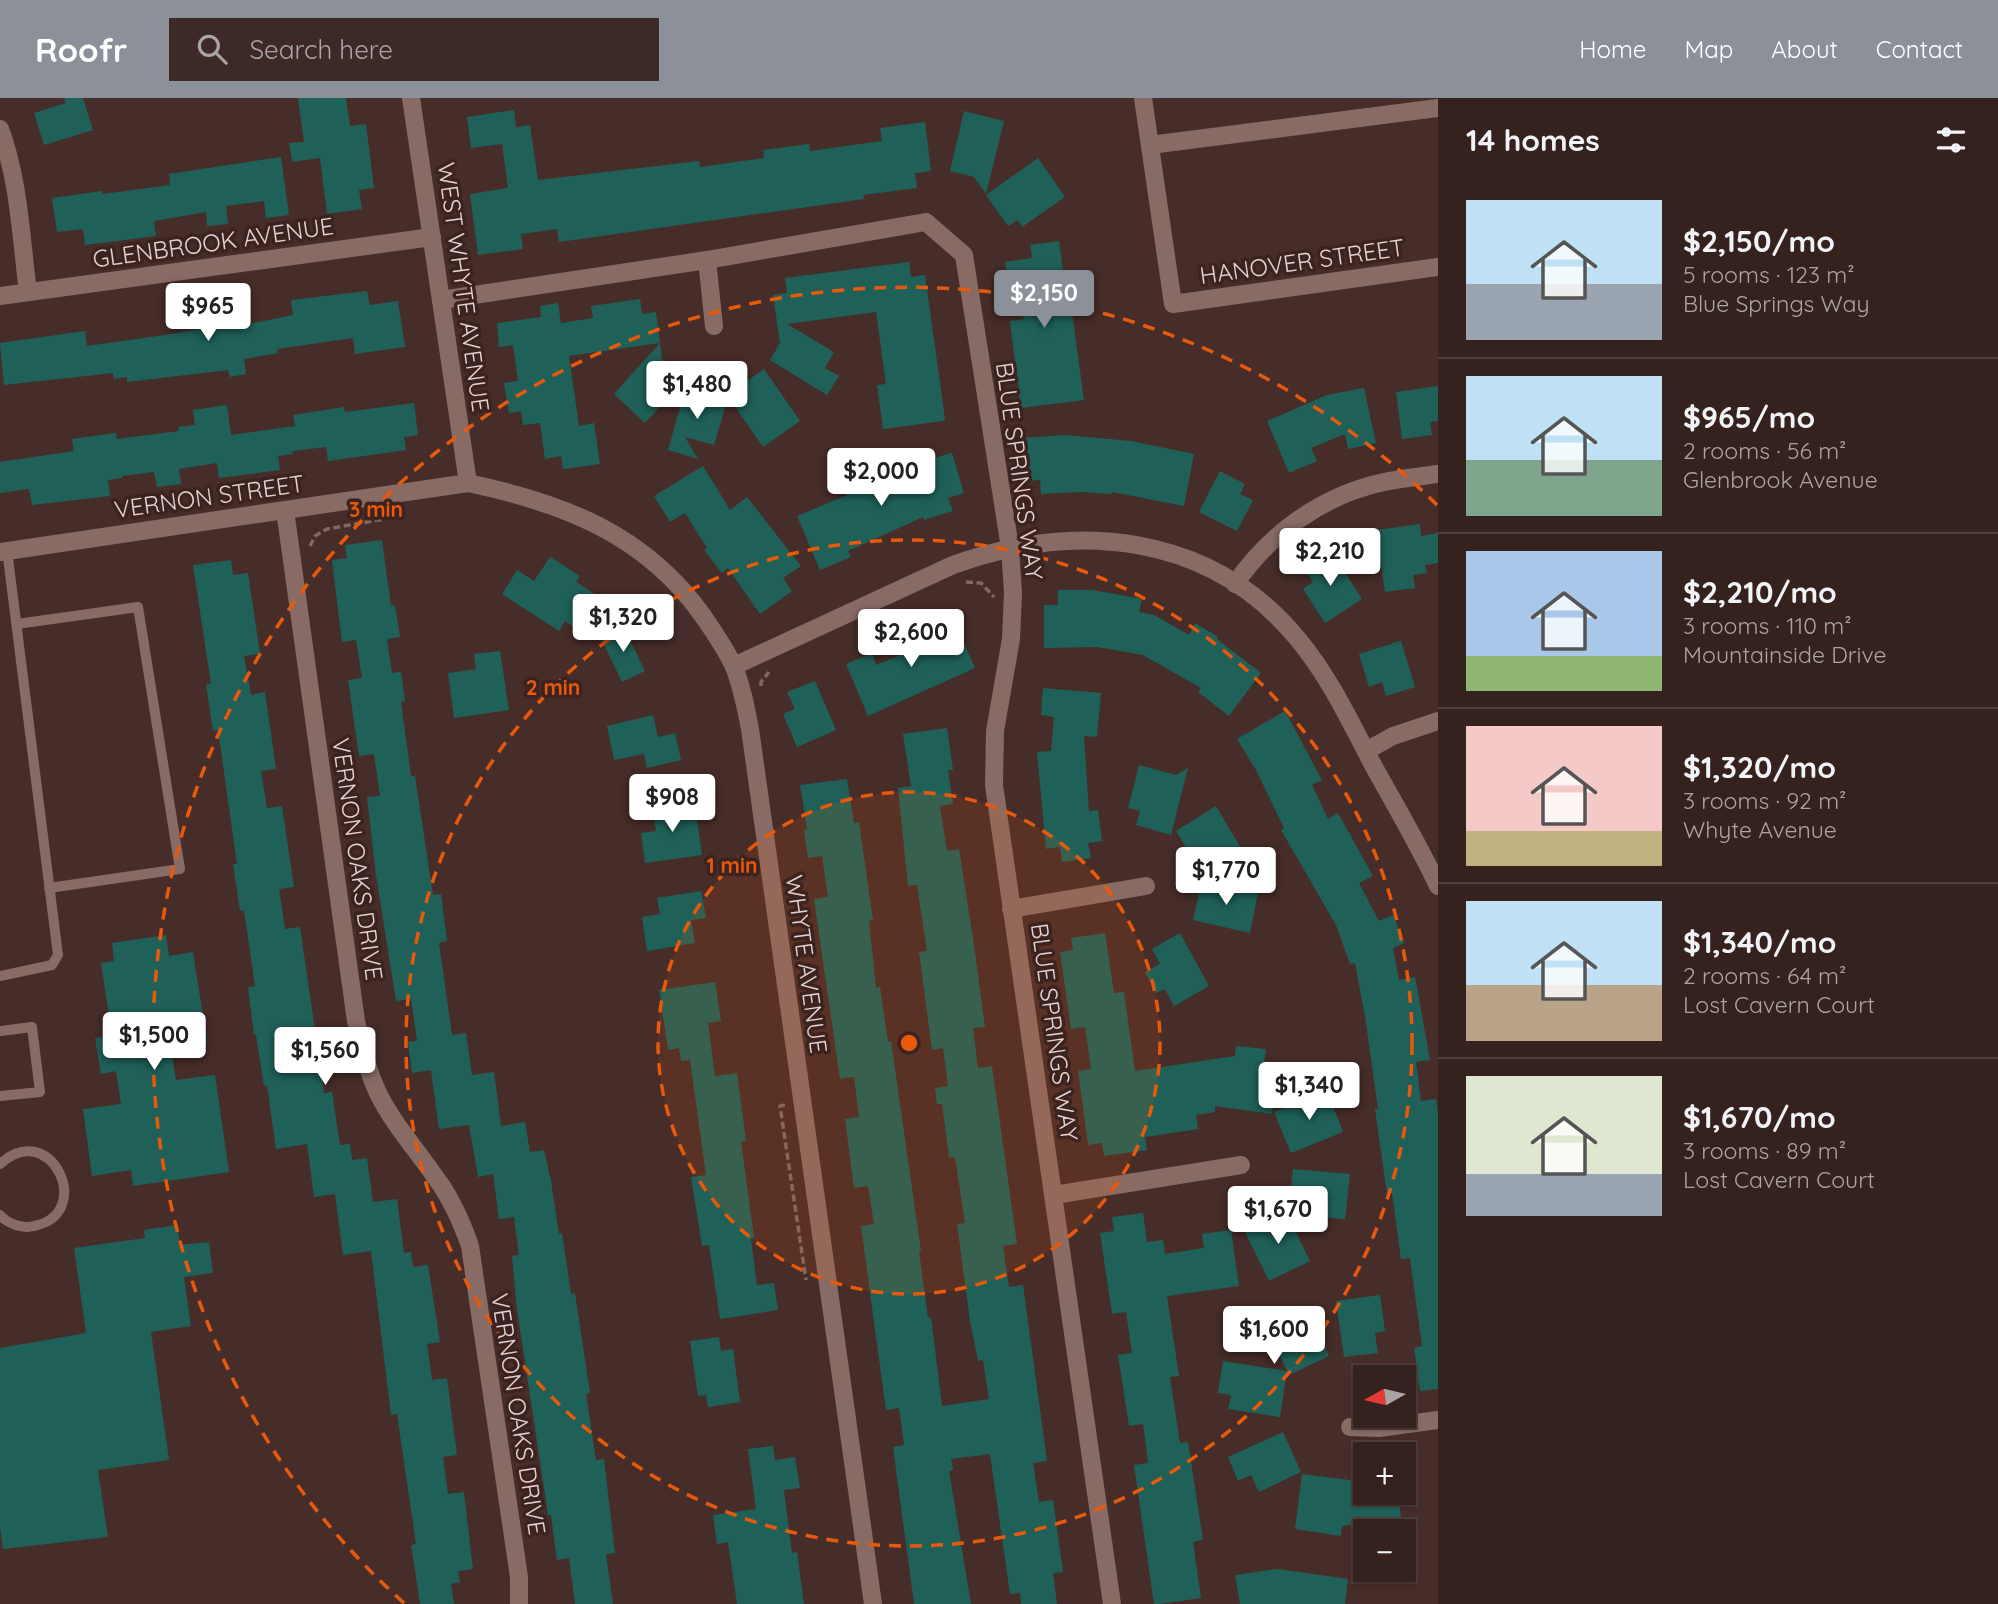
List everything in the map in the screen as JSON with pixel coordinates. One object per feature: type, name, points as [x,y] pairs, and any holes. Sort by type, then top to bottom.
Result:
[{"type":"street","name":"WEST WHYTE AVENUE","points":[[411,98],[468,483]]},
{"type":"street","points":[[1143,98],[1150,145],[1438,108]]},
{"type":"street","points":[[0,129],[13,178],[28,292]]},
{"type":"street","name":"HANOVER STREET","points":[[1150,145],[1173,304],[1438,267]]},
{"type":"street","name":"BLUE SPRINGS WAY","points":[[441,300],[708,260],[926,222],[964,255],[1010,548],[1013,593],[1011,639],[1000,697],[994,785],[1112,1604]]},
{"type":"street","name":"GLENBROOK AVENUE","points":[[0,296],[432,237]]},
{"type":"street","points":[[708,260],[714,326]]},
{"type":"street","points":[[1235,584],[1256,556],[1280,533],[1336,498],[1383,482],[1438,474]]},
{"type":"street","name":"VERNON STREET","points":[[4,551],[468,483]]},
{"type":"street","name":"WHYTE AVENUE","points":[[468,483],[561,508],[602,526],[638,549],[677,582],[712,629],[734,666],[750,729],[873,1604]]},
{"type":"street","name":"VERNON OAKS DRIVE","points":[[285,510],[356,1021],[366,1063],[378,1093],[396,1125],[438,1181],[463,1226],[470,1246],[519,1577],[519,1604]]},
{"type":"street","points":[[734,666],[953,565],[1010,548],[1080,539],[1124,542],[1167,552],[1209,568],[1235,584],[1277,616],[1297,638],[1324,674],[1438,886]]},
{"type":"street","points":[[1366,751],[1393,736],[1438,721]]},
{"type":"street","points":[[1012,909],[1146,886]]},
{"type":"street","points":[[1054,1195],[1241,1165]]},
{"type":"street","points":[[1350,1427],[1379,1428],[1438,1420]]},
{"type":"lane","points":[[0,976],[52,965],[58,955],[17,624],[4,551]]},
{"type":"lane","points":[[17,624],[138,607],[180,869],[50,888]]},
{"type":"lane","points":[[0,1031],[32,1027],[40,1092],[0,1096]]},
{"type":"lane","points":[[0,1164],[8,1157],[22,1152],[36,1153],[50,1159],[60,1170],[65,1184],[64,1199],[58,1212],[47,1222],[33,1227],[18,1226],[2,1220]]},
{"type":"path","points":[[308,551],[315,536],[327,529],[401,516],[400,493]]},
{"type":"path","points":[[960,582],[981,583],[993,594],[995,603]]},
{"type":"path","points":[[761,692],[761,682],[772,667]]},
{"type":"building","points":[[64,98],[83,98],[93,130],[44,145],[34,113],[66,103]]},
{"type":"building","points":[[298,98],[346,98],[350,126],[366,124],[374,188],[359,190],[362,209],[327,214],[320,158],[292,162],[289,143],[304,142]]},
{"type":"building","points":[[514,110],[516,127],[530,125],[538,180],[699,161],[700,167],[764,158],[763,150],[809,144],[810,151],[882,141],[880,128],[925,122],[931,171],[915,173],[917,188],[863,195],[864,199],[559,242],[557,229],[521,234],[523,249],[478,255],[470,194],[508,188],[502,144],[471,148],[467,117]]},
{"type":"building","points":[[964,111],[1004,121],[986,194],[974,177],[950,171]]},
{"type":"building","points":[[281,157],[289,215],[266,218],[264,201],[226,206],[228,224],[207,226],[206,212],[154,221],[156,236],[85,245],[83,229],[57,232],[52,198],[170,185],[169,174]]},
{"type":"building","points":[[1038,158],[1065,197],[1022,227],[1018,220],[1008,226],[986,195]]},
{"type":"building","points":[[1059,241],[1084,400],[1021,408],[1010,321],[1024,319],[1020,287],[1009,288],[1005,262],[1032,258],[1030,245]]},
{"type":"building","points":[[909,262],[911,277],[925,275],[945,419],[943,421],[883,429],[877,385],[886,384],[876,312],[787,324],[834,352],[825,368],[839,376],[827,395],[770,360],[780,343],[773,295],[787,293],[785,278]]},
{"type":"building","points":[[367,291],[370,305],[398,301],[405,347],[355,354],[353,338],[277,349],[278,353],[244,359],[246,374],[230,377],[228,370],[127,382],[127,377],[114,379],[113,373],[4,385],[0,343],[85,331],[87,346],[165,335],[199,329],[196,314],[237,309],[239,326],[293,315],[291,300]]},
{"type":"building","points":[[640,299],[642,314],[656,312],[660,343],[569,356],[579,426],[594,423],[600,464],[563,469],[561,456],[545,459],[540,423],[523,425],[521,411],[509,413],[504,383],[518,381],[513,345],[499,347],[497,323],[541,317],[540,306],[558,303],[561,323],[593,318],[591,306]]},
{"type":"building","points":[[660,343],[662,360],[684,381],[645,423],[614,394]]},
{"type":"building","points":[[764,369],[800,421],[763,447],[727,395]]},
{"type":"building","points":[[687,383],[696,392],[727,401],[714,445],[685,437],[698,459],[668,450]]},
{"type":"building","points":[[1438,386],[1438,421],[1430,422],[1432,435],[1402,439],[1396,392]]},
{"type":"building","points":[[1364,388],[1376,443],[1348,449],[1345,434],[1311,448],[1317,461],[1289,473],[1267,421],[1327,395]]},
{"type":"building","points":[[414,403],[418,435],[404,437],[406,450],[328,461],[326,447],[292,451],[293,454],[278,456],[280,470],[219,478],[217,463],[179,469],[181,484],[157,487],[154,472],[122,476],[108,480],[110,496],[32,505],[29,489],[0,493],[0,462],[74,451],[72,439],[116,433],[117,439],[179,431],[178,427],[195,425],[193,410],[227,405],[231,435],[295,426],[293,415],[344,407],[345,412]]},
{"type":"building","points":[[1064,435],[1131,441],[1194,454],[1184,506],[1112,492],[1041,494],[1040,480],[1025,481],[1022,438]]},
{"type":"building","points":[[952,453],[964,493],[948,498],[953,511],[924,520],[923,517],[848,551],[851,557],[820,570],[797,516],[847,495],[844,489],[884,472]]},
{"type":"building","points":[[703,466],[730,510],[747,497],[801,566],[783,578],[792,591],[760,614],[728,568],[722,573],[704,550],[707,548],[685,513],[670,522],[654,496]]},
{"type":"building","points":[[1220,471],[1245,484],[1240,494],[1253,500],[1237,531],[1199,512]]},
{"type":"building","points":[[1420,524],[1421,536],[1438,533],[1438,563],[1425,565],[1427,573],[1413,575],[1415,588],[1385,592],[1376,530]]},
{"type":"building","points":[[382,540],[391,606],[395,605],[400,637],[387,639],[392,673],[401,672],[405,701],[401,702],[411,776],[415,776],[433,895],[441,894],[447,941],[439,943],[452,1035],[466,1033],[472,1075],[494,1072],[501,1126],[525,1122],[530,1152],[544,1150],[559,1234],[562,1233],[571,1294],[575,1293],[590,1393],[586,1394],[596,1460],[604,1459],[615,1553],[606,1554],[613,1604],[575,1604],[569,1558],[557,1560],[516,1302],[512,1256],[519,1255],[514,1217],[499,1219],[493,1174],[478,1177],[469,1125],[439,1129],[431,1070],[412,1073],[408,1042],[417,1041],[411,999],[396,1001],[367,797],[380,796],[374,754],[359,756],[348,680],[362,678],[356,640],[342,642],[332,560],[347,558],[345,545]]},
{"type":"building","points":[[1331,551],[1362,599],[1325,623],[1303,589],[1313,582],[1304,568]]},
{"type":"building","points":[[550,557],[580,576],[576,582],[601,598],[579,631],[565,621],[559,631],[502,594],[517,570],[534,581]]},
{"type":"building","points":[[231,560],[233,575],[248,573],[260,654],[244,656],[251,695],[265,692],[276,769],[261,771],[267,808],[282,806],[294,887],[279,889],[285,929],[300,927],[324,1093],[332,1092],[340,1145],[350,1144],[352,1160],[367,1158],[373,1202],[397,1199],[404,1253],[411,1252],[413,1267],[428,1265],[440,1342],[427,1344],[432,1380],[447,1378],[457,1455],[443,1457],[448,1494],[464,1492],[473,1569],[458,1571],[460,1582],[451,1584],[454,1604],[420,1604],[411,1545],[416,1544],[397,1414],[391,1415],[371,1251],[343,1255],[335,1194],[314,1197],[307,1144],[276,1149],[267,1085],[264,1086],[254,1035],[248,987],[255,986],[244,910],[240,911],[233,864],[237,864],[218,730],[213,731],[206,685],[211,684],[193,565]]},
{"type":"building","points":[[1058,590],[1093,590],[1142,599],[1139,612],[1154,615],[1189,635],[1195,623],[1218,637],[1217,639],[1261,673],[1229,716],[1198,692],[1201,688],[1143,655],[1097,647],[1044,648],[1044,605],[1058,605]]},
{"type":"building","points":[[941,622],[943,629],[956,624],[975,668],[868,716],[846,664],[872,653],[876,665],[917,648],[911,635]]},
{"type":"building","points":[[623,626],[645,671],[622,682],[601,638]]},
{"type":"building","points":[[1401,641],[1415,687],[1386,696],[1382,682],[1369,687],[1359,654],[1391,644],[1393,647],[1392,643]]},
{"type":"building","points":[[500,651],[509,710],[454,718],[448,673],[476,669],[474,654]]},
{"type":"building","points":[[815,681],[836,730],[797,747],[783,714],[795,709],[787,692]]},
{"type":"building","points":[[1043,688],[1101,693],[1097,737],[1084,736],[1089,811],[1098,810],[1102,841],[1088,843],[1091,858],[1062,862],[1060,847],[1046,849],[1037,752],[1051,751],[1054,717],[1041,715]]},
{"type":"building","points":[[1285,711],[1322,780],[1312,785],[1328,819],[1338,813],[1373,876],[1359,883],[1379,921],[1393,915],[1404,943],[1393,948],[1399,980],[1415,977],[1430,1060],[1416,1062],[1421,1101],[1436,1099],[1438,1113],[1438,1389],[1420,1391],[1414,1348],[1422,1346],[1410,1258],[1401,1259],[1392,1193],[1387,1194],[1375,1109],[1378,1109],[1355,963],[1350,964],[1336,925],[1281,830],[1284,828],[1256,770],[1237,739]]},
{"type":"building","points":[[653,715],[658,737],[675,733],[681,760],[647,768],[644,754],[614,760],[607,726]]},
{"type":"building","points":[[947,728],[953,770],[948,770],[953,804],[940,806],[947,851],[959,849],[974,945],[985,1027],[973,1028],[978,1068],[992,1066],[1017,1244],[1003,1246],[1009,1287],[1023,1285],[1047,1461],[1033,1463],[1039,1502],[1053,1500],[1063,1572],[1053,1573],[1057,1604],[1021,1604],[1020,1593],[1010,1594],[990,1454],[951,1459],[953,1470],[949,1471],[971,1604],[914,1604],[893,1447],[904,1445],[899,1408],[886,1410],[861,1226],[874,1224],[868,1186],[854,1188],[845,1119],[859,1117],[854,1077],[840,1079],[814,899],[828,897],[822,856],[808,858],[804,830],[807,829],[800,785],[847,779],[854,823],[859,822],[873,920],[869,921],[876,988],[880,987],[888,1042],[891,1041],[942,1406],[989,1399],[983,1360],[978,1361],[970,1321],[957,1224],[965,1223],[955,1157],[949,1157],[942,1104],[937,1104],[935,1088],[948,1086],[943,1048],[932,1050],[919,952],[927,951],[917,885],[908,886],[898,788],[911,786],[903,734]]},
{"type":"building","points":[[1139,765],[1176,775],[1188,768],[1171,835],[1136,825],[1140,811],[1128,808]]},
{"type":"building","points":[[681,801],[682,814],[696,812],[702,855],[645,863],[641,833],[656,831],[652,805]]},
{"type":"building","points":[[1216,806],[1242,850],[1202,874],[1176,831]]},
{"type":"building","points":[[1202,880],[1258,893],[1250,933],[1193,920]]},
{"type":"building","points":[[701,891],[706,918],[691,920],[695,943],[647,951],[642,917],[660,914],[657,898]]},
{"type":"building","points":[[1105,933],[1114,993],[1124,992],[1135,1071],[1235,1056],[1236,1046],[1266,1049],[1264,1061],[1278,1063],[1272,1114],[1215,1106],[1215,1112],[1196,1115],[1198,1129],[1145,1137],[1147,1150],[1104,1156],[1102,1143],[1088,1145],[1078,1071],[1091,1069],[1085,1027],[1071,1029],[1060,952],[1073,950],[1071,938]]},
{"type":"building","points":[[1180,933],[1209,986],[1174,1006],[1165,989],[1156,993],[1145,972],[1160,964],[1152,949]]},
{"type":"building","points":[[166,935],[169,956],[193,952],[207,1042],[171,1048],[176,1080],[215,1075],[229,1172],[133,1186],[131,1170],[92,1176],[83,1109],[121,1104],[116,1071],[101,1074],[95,1038],[112,1036],[101,963],[114,961],[112,943]]},
{"type":"building","points":[[715,982],[721,1021],[708,1023],[715,1076],[737,1073],[746,1141],[741,1141],[754,1238],[751,1239],[757,1285],[774,1283],[778,1310],[720,1319],[709,1245],[702,1246],[691,1177],[706,1175],[690,1060],[681,1061],[679,1048],[668,1050],[659,990]]},
{"type":"building","points":[[1327,1091],[1343,1132],[1291,1153],[1274,1112]]},
{"type":"building","points":[[1293,1169],[1350,1174],[1345,1219],[1288,1214]]},
{"type":"building","points":[[1286,1212],[1310,1261],[1269,1281],[1245,1232]]},
{"type":"building","points":[[1143,1213],[1147,1242],[1163,1240],[1165,1254],[1204,1248],[1202,1234],[1231,1230],[1239,1286],[1167,1296],[1179,1376],[1170,1377],[1180,1443],[1188,1442],[1203,1540],[1193,1542],[1201,1598],[1160,1604],[1154,1604],[1134,1465],[1148,1463],[1143,1424],[1129,1426],[1118,1355],[1132,1353],[1126,1312],[1112,1314],[1100,1233],[1114,1231],[1112,1217]]},
{"type":"building","points":[[177,1225],[180,1245],[209,1242],[213,1273],[184,1277],[191,1326],[151,1332],[169,1460],[98,1470],[108,1537],[3,1549],[0,1528],[0,1348],[86,1333],[74,1248],[145,1238],[144,1230]]},
{"type":"building","points":[[1380,1295],[1385,1331],[1375,1333],[1378,1353],[1344,1357],[1336,1301]]},
{"type":"building","points":[[1305,1305],[1329,1356],[1289,1375],[1265,1325]]},
{"type":"building","points":[[719,1337],[721,1351],[733,1349],[740,1402],[708,1407],[706,1395],[698,1396],[690,1341]]},
{"type":"building","points":[[1223,1361],[1287,1371],[1280,1417],[1228,1409],[1231,1395],[1218,1393]]},
{"type":"building","points":[[1283,1432],[1301,1472],[1259,1492],[1251,1475],[1238,1481],[1228,1457]]},
{"type":"building","points":[[773,1446],[775,1460],[795,1457],[800,1488],[784,1490],[792,1553],[797,1552],[804,1604],[737,1604],[728,1542],[717,1544],[713,1515],[756,1509],[748,1449]]},
{"type":"building","points":[[1302,1474],[1353,1480],[1353,1505],[1400,1505],[1401,1517],[1353,1519],[1353,1524],[1342,1526],[1341,1536],[1295,1529]]},
{"type":"building","points":[[1278,1569],[1348,1579],[1345,1604],[1240,1604],[1235,1575]]}]
